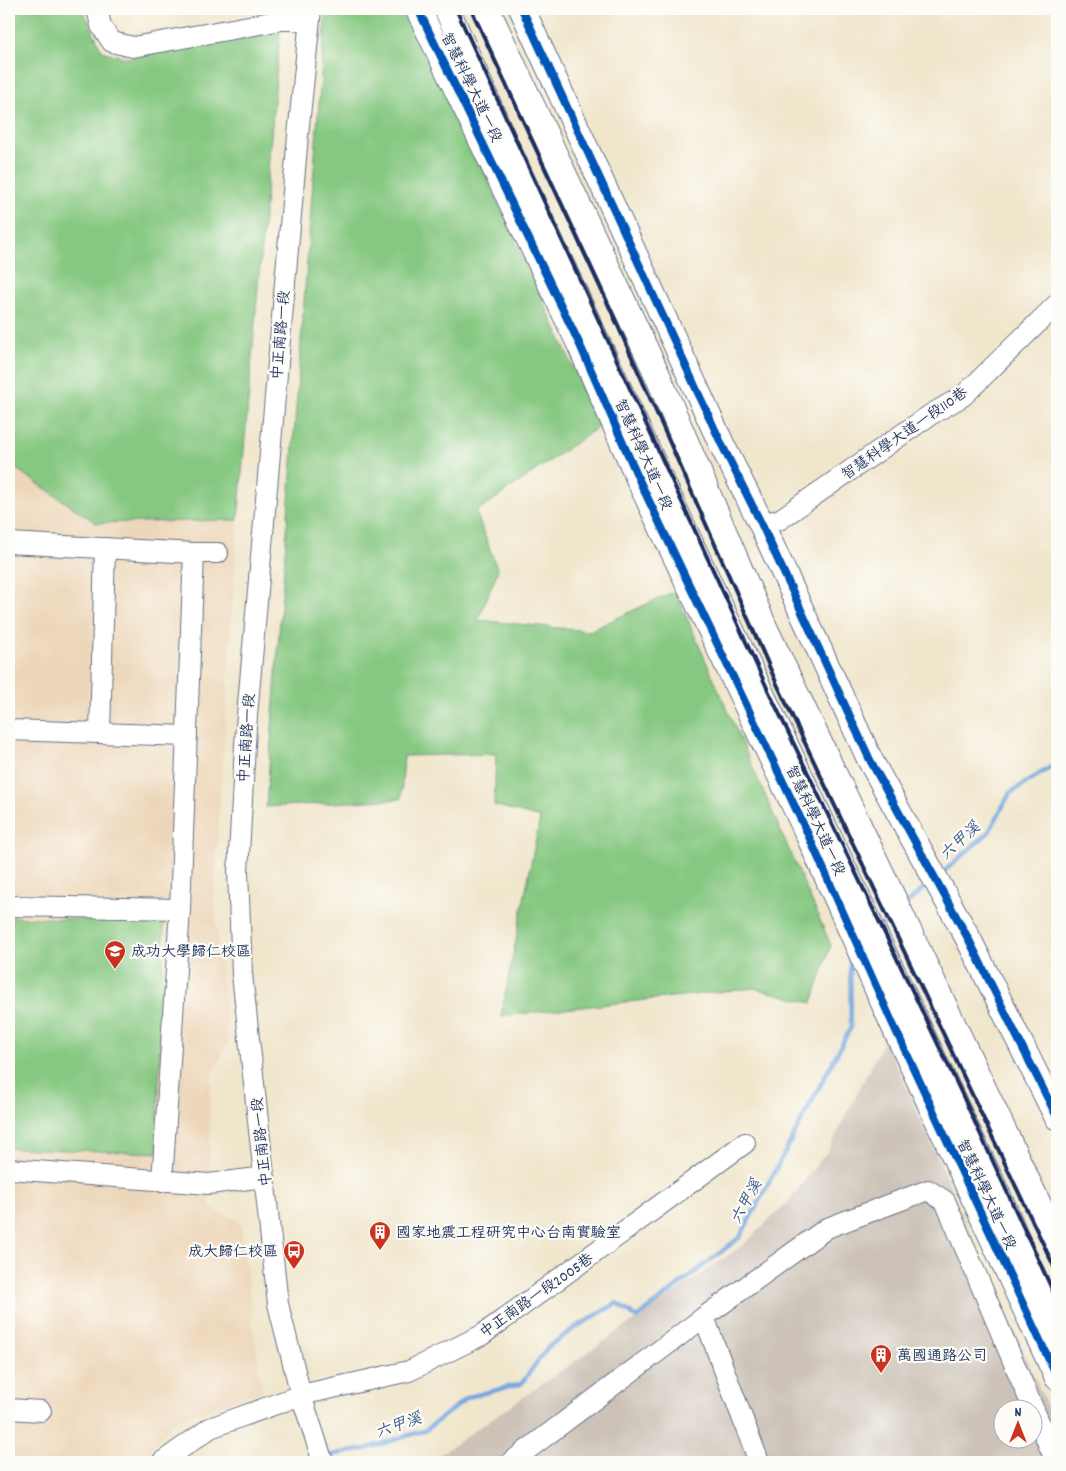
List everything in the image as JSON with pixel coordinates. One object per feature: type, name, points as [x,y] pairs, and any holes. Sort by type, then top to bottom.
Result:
[{"type":"main road","name":"智慧科學大道一段","points":[[418,9],[565,313],[640,482],[843,911],[892,1022],[1057,1377]]},
{"type":"main road","name":"智慧科學大道一段","points":[[446,9],[546,231],[1003,1206],[1057,1334]]},
{"type":"main road","points":[[487,9],[657,374],[764,626],[1057,1243]]},
{"type":"main road","points":[[522,9],[722,445],[761,523],[870,760],[970,940],[1057,1117]]},
{"type":"main road","points":[[546,231],[565,313]]},
{"type":"main road","points":[[936,1114],[1003,1206]]},
{"type":"street","points":[[97,9],[101,26],[112,42],[133,47],[310,14]]},
{"type":"street","name":"中正南路一段","points":[[310,14],[248,707],[238,872],[242,974],[278,1304],[303,1400],[323,1462]]},
{"type":"street","name":"智慧科學大道一段110巷","points":[[761,523],[779,520],[930,415],[963,396],[1057,304]]},
{"type":"street","points":[[9,543],[218,554]]},
{"type":"street","points":[[100,733],[105,548]]},
{"type":"street","points":[[162,1182],[180,909],[194,553]]},
{"type":"street","points":[[9,730],[187,736]]},
{"type":"street","points":[[9,906],[180,909]]},
{"type":"street","name":"中正南路一段2005巷","points":[[162,1462],[210,1428],[409,1371],[482,1335],[745,1144]]},
{"type":"street","points":[[9,1169],[162,1182],[209,1184],[265,1177]]},
{"type":"street","points":[[511,1462],[704,1317],[827,1228],[928,1190],[945,1200],[1028,1398]]},
{"type":"street","points":[[704,1317],[759,1462]]},
{"type":"street","points":[[9,1409],[41,1411]]},
{"type":"street","points":[[1044,1434],[1056,1462]]},
{"type":"shaded area","name":"成功大學歸仁校區","points":[[9,464],[96,523],[238,520],[214,898],[228,1043],[211,1076],[209,1184],[210,1208],[240,1221],[262,1392],[174,1420],[142,1462],[9,1462]]},
{"type":"shaded area","points":[[885,1039],[1044,1398],[994,1398],[994,1448],[1044,1448],[1044,1399],[1057,1428],[1057,1462],[429,1462],[742,1246],[788,1202],[829,1149]]},
{"type":"green space","points":[[9,9],[83,9],[102,51],[126,58],[280,32],[238,520],[96,523],[9,464]]},
{"type":"green space","points":[[326,9],[410,9],[600,426],[476,512],[498,571],[478,620],[589,631],[675,591],[831,945],[812,1003],[754,988],[501,1016],[540,818],[494,805],[496,754],[404,756],[401,799],[266,807]]},
{"type":"green space","points":[[9,917],[164,922],[157,1153],[9,1148]]},
{"type":"waterway","name":"六甲溪","points":[[941,874],[989,832],[1010,793],[1057,763]]},
{"type":"waterway","name":"六甲溪","points":[[905,905],[929,884]]},
{"type":"waterway","name":"六甲溪","points":[[881,926],[894,915]]},
{"type":"waterway","name":"六甲溪","points":[[326,1456],[365,1449],[426,1430],[468,1397],[521,1384],[548,1347],[576,1327],[617,1303],[637,1318],[740,1237],[851,1027],[850,953]]},
{"type":"waterway","name":"六甲溪","points":[[294,1462],[316,1458]]},
{"type":"railway","points":[[456,9],[768,690],[960,1090],[1057,1300]]},
{"type":"railway","points":[[471,9],[614,317],[777,684],[1057,1273]]},
{"type":"cycle path","points":[[418,9],[580,345],[640,482],[806,830],[892,1022],[1057,1377]]},
{"type":"cycle path","points":[[522,9],[722,445],[761,523],[870,760],[969,940],[1057,1117]]},
{"type":"place","name":"成功大學歸仁校區","points":[[115,970]]},
{"type":"place","name":"國家地震工程研究中心台南實驗室","points":[[380,1251]]},
{"type":"place","name":"成大歸仁校區","points":[[294,1270]]},
{"type":"place","name":"萬國通路公司","points":[[881,1374]]}]
